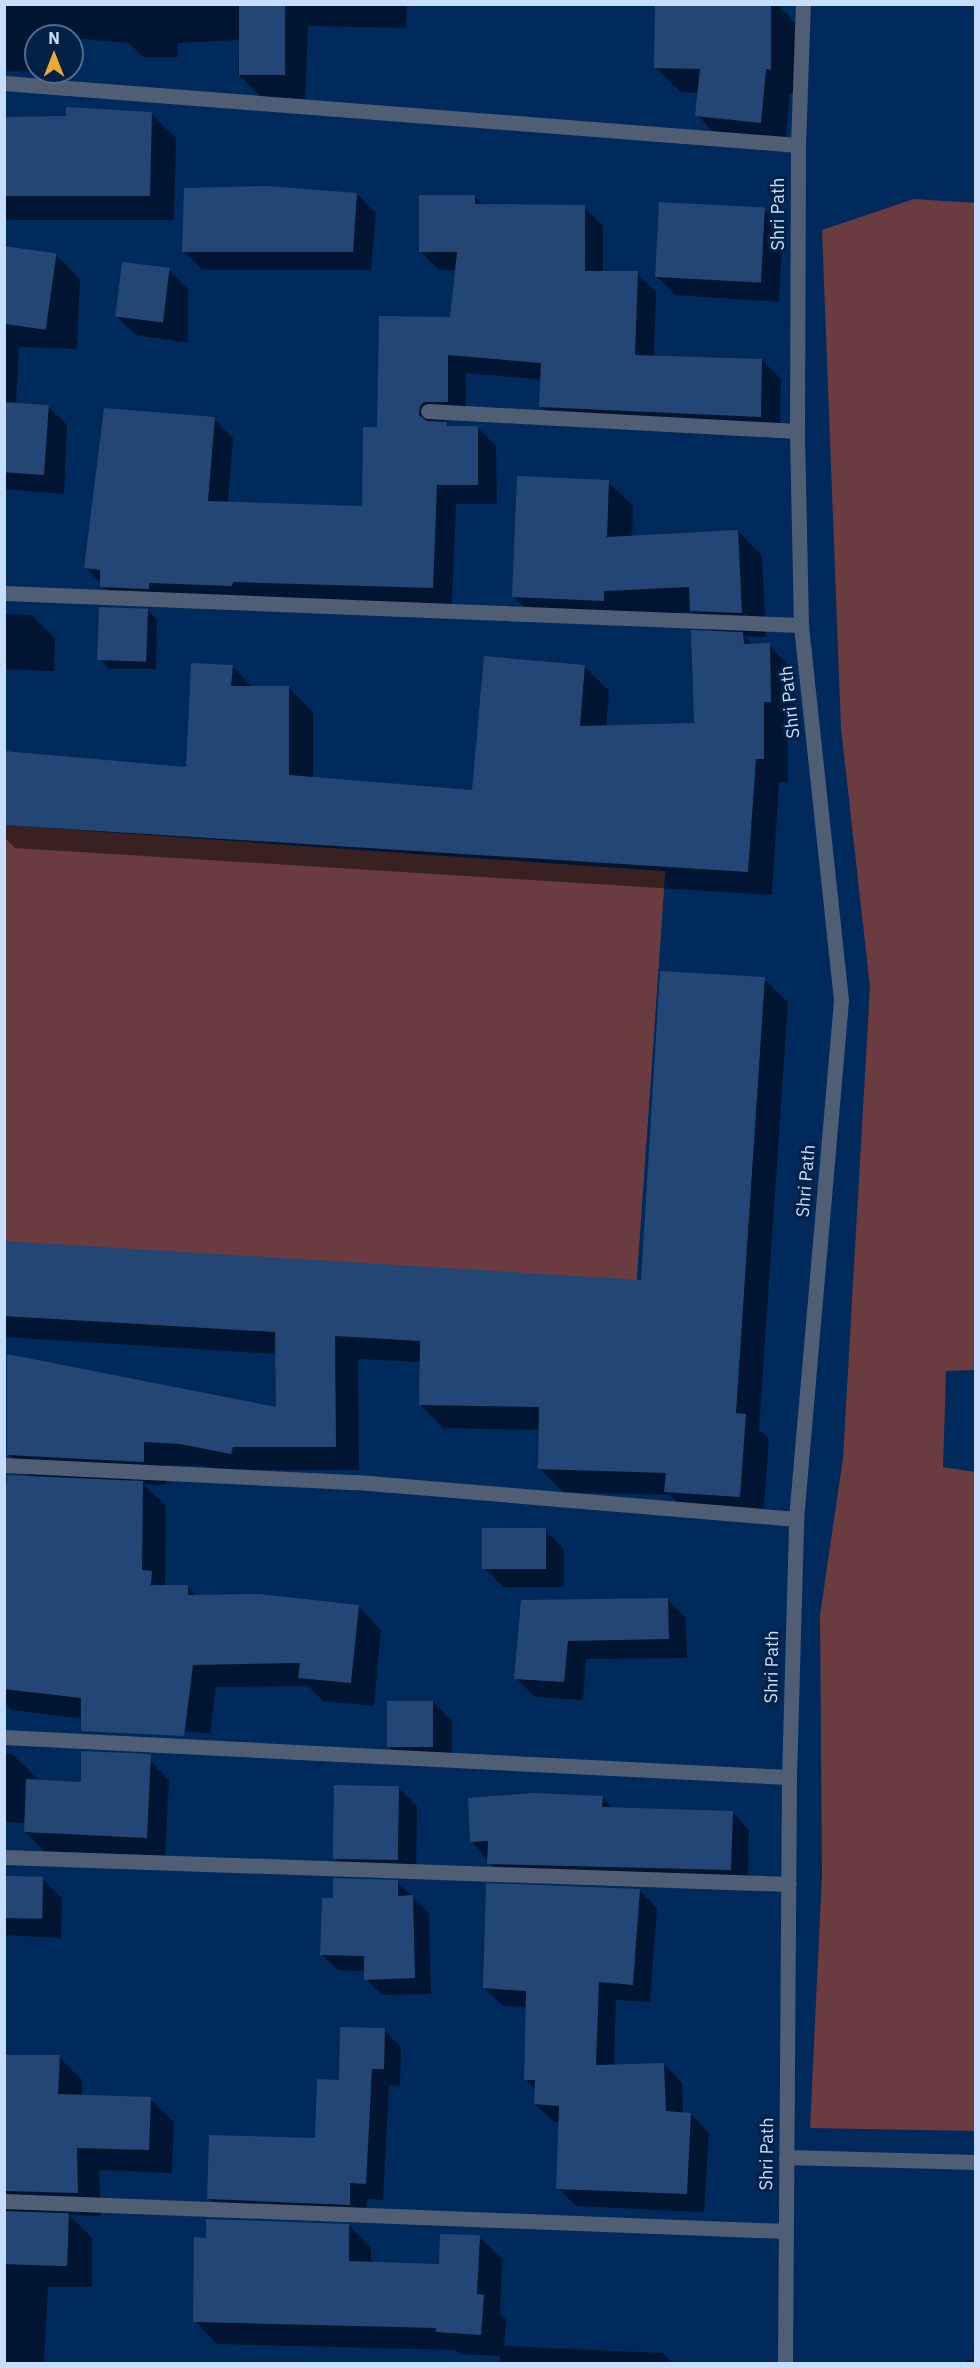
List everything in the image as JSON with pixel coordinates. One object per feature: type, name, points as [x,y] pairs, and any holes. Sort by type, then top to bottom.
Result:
[{"type":"street","name":"Shri Path","points":[[785,2364],[789,1777],[796,1519],[842,1000],[801,625],[797,431],[798,145],[803,4]]},
{"type":"street","points":[[4,83],[798,145]]},
{"type":"street","points":[[428,411],[797,431]]},
{"type":"street","points":[[4,592],[801,625]]},
{"type":"street","points":[[4,1465],[357,1482],[796,1519]]},
{"type":"street","points":[[4,1737],[789,1777]]},
{"type":"street","points":[[4,1857],[789,1884]]},
{"type":"street","points":[[786,2157],[975,2162]]},
{"type":"street","points":[[4,2201],[785,2231]]},
{"type":"shaded area","points":[[914,199],[976,203],[976,1370],[946,1371],[943,1467],[975,1472],[975,2131],[810,2128],[822,1875],[820,1615],[843,1458],[870,987],[841,728],[822,230]]},
{"type":"shaded area","points":[[4,825],[665,871],[636,1286],[4,1242]]},
{"type":"building","points":[[239,4],[285,4],[285,75],[239,75]]},
{"type":"building","points":[[655,4],[771,4],[771,70],[766,69],[761,123],[695,116],[700,69],[654,68]]},
{"type":"building","points":[[66,107],[152,112],[150,196],[4,196],[4,117],[66,116]]},
{"type":"building","points":[[266,186],[357,193],[353,252],[182,252],[184,188]]},
{"type":"building","points":[[419,195],[475,195],[475,204],[585,205],[585,271],[638,271],[635,355],[762,359],[761,417],[539,407],[541,363],[448,355],[448,402],[424,402],[420,406],[419,415],[427,421],[447,422],[447,426],[478,426],[478,485],[437,485],[433,588],[233,582],[232,586],[149,583],[149,589],[100,587],[100,570],[84,568],[104,408],[215,417],[208,501],[362,506],[363,427],[377,427],[379,316],[450,317],[457,252],[419,252]]},
{"type":"building","points":[[659,202],[765,208],[761,282],[655,277]]},
{"type":"building","points":[[4,246],[56,253],[46,330],[4,324]]},
{"type":"building","points":[[122,262],[170,268],[163,322],[115,317]]},
{"type":"building","points":[[4,402],[49,405],[44,475],[4,472]]},
{"type":"building","points":[[517,476],[609,480],[607,537],[738,530],[742,613],[690,611],[689,587],[604,591],[604,601],[512,597]]},
{"type":"building","points":[[99,607],[148,609],[146,662],[97,660]]},
{"type":"building","points":[[691,630],[743,632],[744,644],[770,643],[771,702],[764,702],[764,759],[756,759],[748,872],[4,825],[4,751],[186,767],[191,663],[233,665],[231,686],[289,686],[289,775],[472,790],[484,656],[585,665],[580,726],[694,723]]},
{"type":"building","points":[[660,971],[765,977],[736,1413],[746,1414],[740,1497],[664,1492],[666,1473],[538,1469],[539,1407],[419,1405],[420,1341],[335,1336],[336,1447],[233,1447],[231,1454],[180,1444],[144,1442],[144,1462],[7,1455],[7,1354],[276,1407],[275,1332],[4,1316],[4,1241],[641,1280]]},
{"type":"building","points":[[7,1475],[143,1481],[142,1570],[152,1571],[151,1585],[188,1585],[188,1595],[259,1594],[359,1605],[351,1683],[298,1678],[300,1663],[193,1665],[184,1736],[81,1731],[81,1698],[4,1689],[4,1484],[7,1484]]},
{"type":"building","points":[[482,1528],[546,1528],[546,1569],[482,1569]]},
{"type":"building","points":[[668,1598],[669,1639],[568,1641],[564,1682],[514,1679],[521,1600]]},
{"type":"building","points":[[387,1701],[433,1701],[433,1747],[387,1747]]},
{"type":"building","points":[[81,1751],[151,1754],[147,1838],[24,1832],[26,1779],[81,1782]]},
{"type":"building","points":[[334,1785],[399,1786],[398,1860],[333,1859]]},
{"type":"building","points":[[534,1793],[603,1796],[602,1807],[733,1811],[731,1870],[487,1864],[488,1841],[470,1842],[468,1798]]},
{"type":"building","points":[[4,1876],[43,1877],[42,1919],[4,1918]]},
{"type":"building","points":[[333,1878],[398,1880],[398,1896],[413,1895],[415,1978],[364,1980],[364,1956],[320,1955],[322,1898],[333,1898]]},
{"type":"building","points":[[486,1883],[640,1889],[633,1985],[599,1982],[596,2065],[664,2063],[666,2111],[691,2113],[687,2194],[556,2189],[559,2106],[534,2104],[535,2080],[524,2080],[526,1991],[483,1988]]},
{"type":"building","points":[[340,2027],[385,2028],[384,2069],[372,2069],[366,2184],[350,2183],[350,2205],[207,2199],[209,2135],[315,2138],[317,2079],[339,2080]]},
{"type":"building","points":[[4,2055],[60,2055],[58,2094],[151,2097],[149,2150],[77,2148],[78,2193],[4,2191]]},
{"type":"building","points":[[4,2211],[69,2213],[67,2266],[4,2264]]},
{"type":"building","points":[[206,2219],[349,2224],[349,2261],[439,2264],[440,2234],[480,2235],[477,2294],[484,2295],[481,2335],[436,2332],[436,2328],[193,2322],[194,2237],[206,2238]]}]
